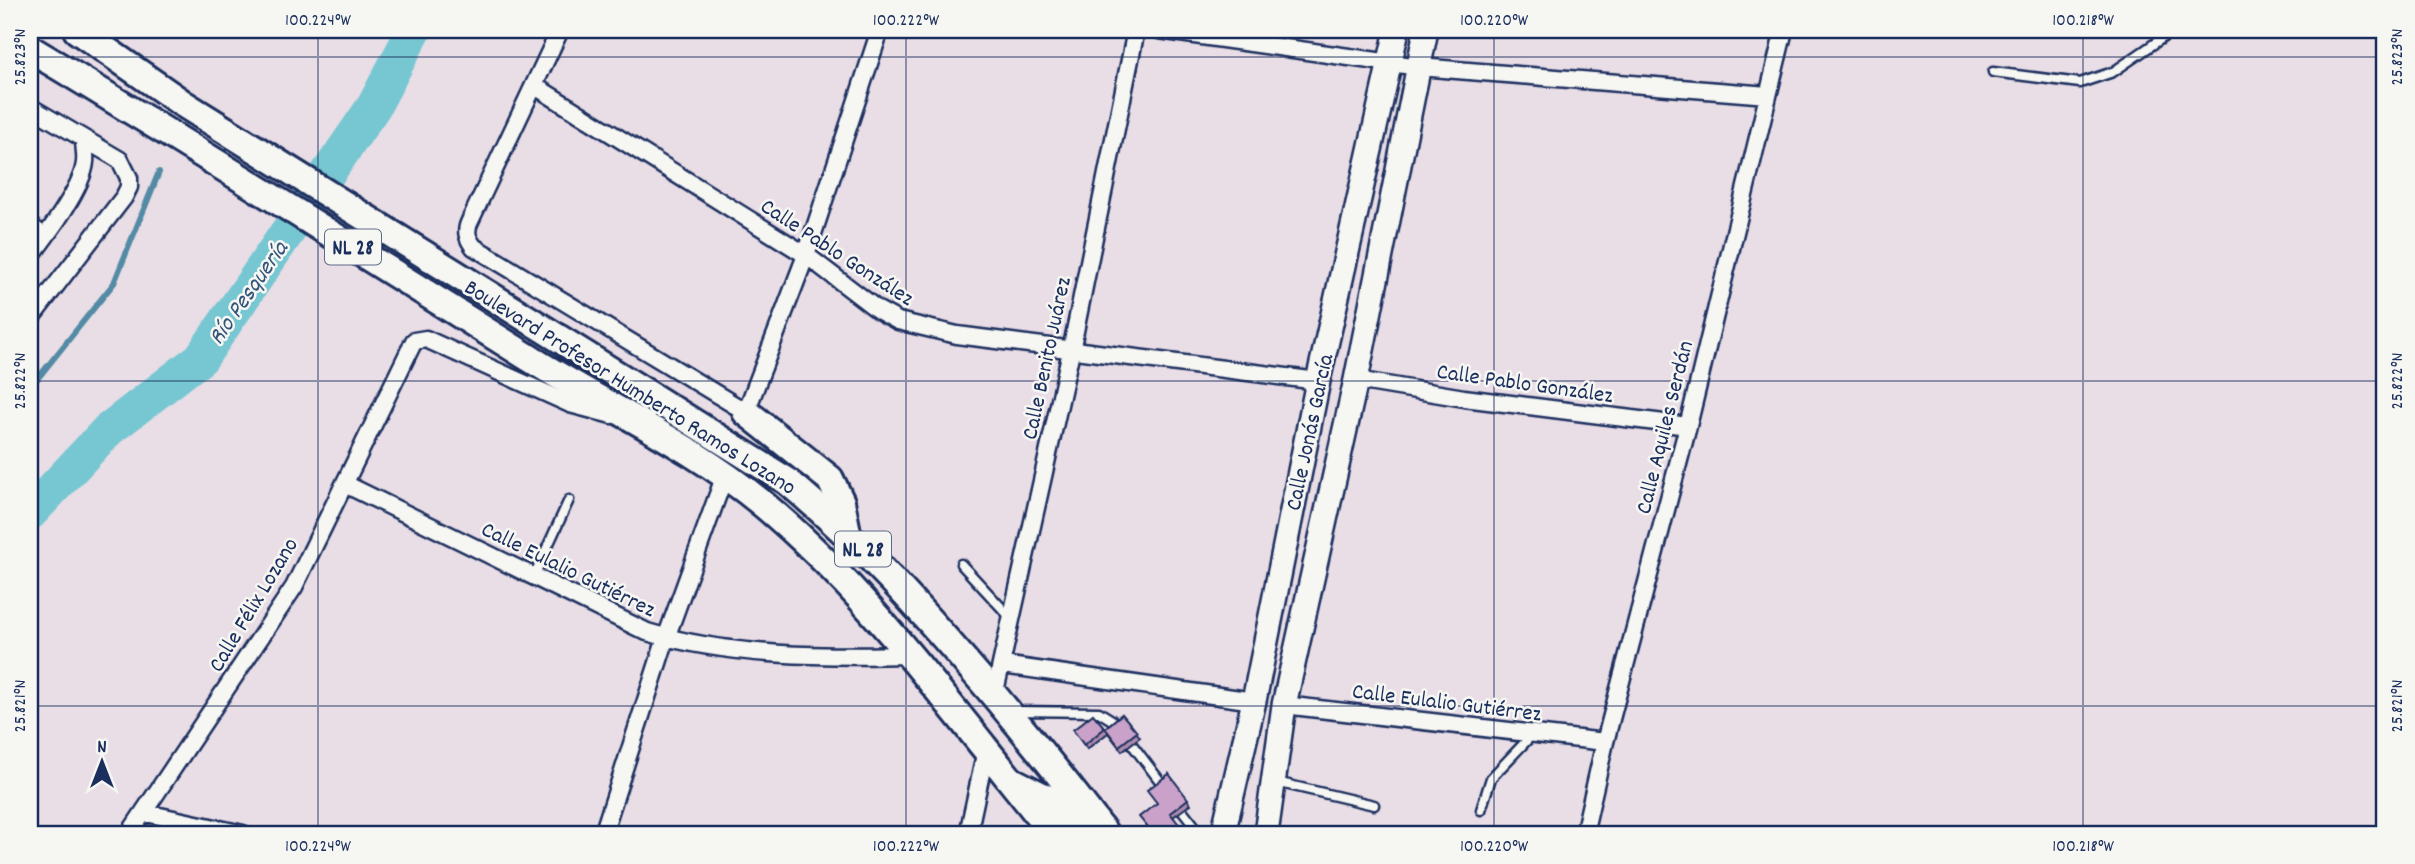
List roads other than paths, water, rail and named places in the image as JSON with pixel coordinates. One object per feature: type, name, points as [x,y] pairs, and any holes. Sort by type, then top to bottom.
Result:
[{"type":"main road","name":"Boulevard Profesor Humberto Ramos Lozano","points":[[77,30],[181,103],[555,337],[674,408],[787,481],[847,532],[952,643],[1105,834]]},
{"type":"main road","name":"Boulevard Profesor Humberto Ramos Lozano","points":[[30,49],[164,129],[542,366],[646,424],[725,475],[800,538],[911,655],[1053,834]]},
{"type":"main road","points":[[746,412],[830,479],[841,502],[847,532]]},
{"type":"main road","points":[[911,655],[932,655],[949,659],[997,698]]},
{"type":"main road","points":[[1013,781],[1056,803],[1082,834]]},
{"type":"street","points":[[560,30],[470,221],[467,234],[474,247],[746,412],[806,255],[880,30]]},
{"type":"street","name":"Calle Benito Juárez","points":[[997,698],[1011,618],[1071,351],[1136,30]]},
{"type":"street","points":[[1159,30],[1419,67],[1768,96]]},
{"type":"street","name":"Calle Jonás García","points":[[1223,834],[1254,701],[1318,382],[1397,30]]},
{"type":"street","name":"Calle Jonás García","points":[[1266,834],[1284,705],[1356,380],[1426,30]]},
{"type":"street","name":"Calle Aquiles Serdán","points":[[1584,834],[1605,742],[1688,426],[1784,30]]},
{"type":"street","name":"Calle Pablo González","points":[[535,86],[806,255],[878,310],[898,321],[957,335],[1318,382]]},
{"type":"street","points":[[30,107],[120,160],[129,178],[129,187],[124,197],[30,319]]},
{"type":"street","points":[[30,257],[81,179],[86,162],[84,140]]},
{"type":"street","points":[[30,226],[45,237]]},
{"type":"street","name":"Calle Félix Lozano","points":[[129,834],[146,813],[295,587],[414,341],[426,339],[570,404],[646,424]]},
{"type":"street","name":"Calle Pablo González","points":[[1356,380],[1464,398],[1688,426]]},
{"type":"street","points":[[603,834],[666,638],[725,475]]},
{"type":"street","name":"Calle Eulalio Gutiérrez","points":[[345,484],[647,632],[666,638],[735,649],[806,654],[911,655]]},
{"type":"street","points":[[1003,665],[1254,701]]},
{"type":"street","name":"Calle Eulalio Gutiérrez","points":[[1284,705],[1605,742]]},
{"type":"street","points":[[968,834],[986,750]]},
{"type":"street","points":[[146,813],[243,834]]},
{"type":"lane","points":[[1993,72],[2080,83],[2113,72],[2174,30]]},
{"type":"lane","points":[[534,576],[569,500]]},
{"type":"lane","points":[[961,564],[1011,618]]},
{"type":"lane","points":[[997,698],[1099,712],[1107,716],[1115,722],[1201,834]]},
{"type":"lane","points":[[1481,810],[1492,778],[1533,734]]},
{"type":"lane","points":[[1273,781],[1374,805]]},
{"type":"waterway","name":"Río Pesquería","points":[[30,513],[108,430],[201,358],[374,106],[414,30]]},
{"type":"waterway","points":[[30,388],[114,283],[159,172]]}]
